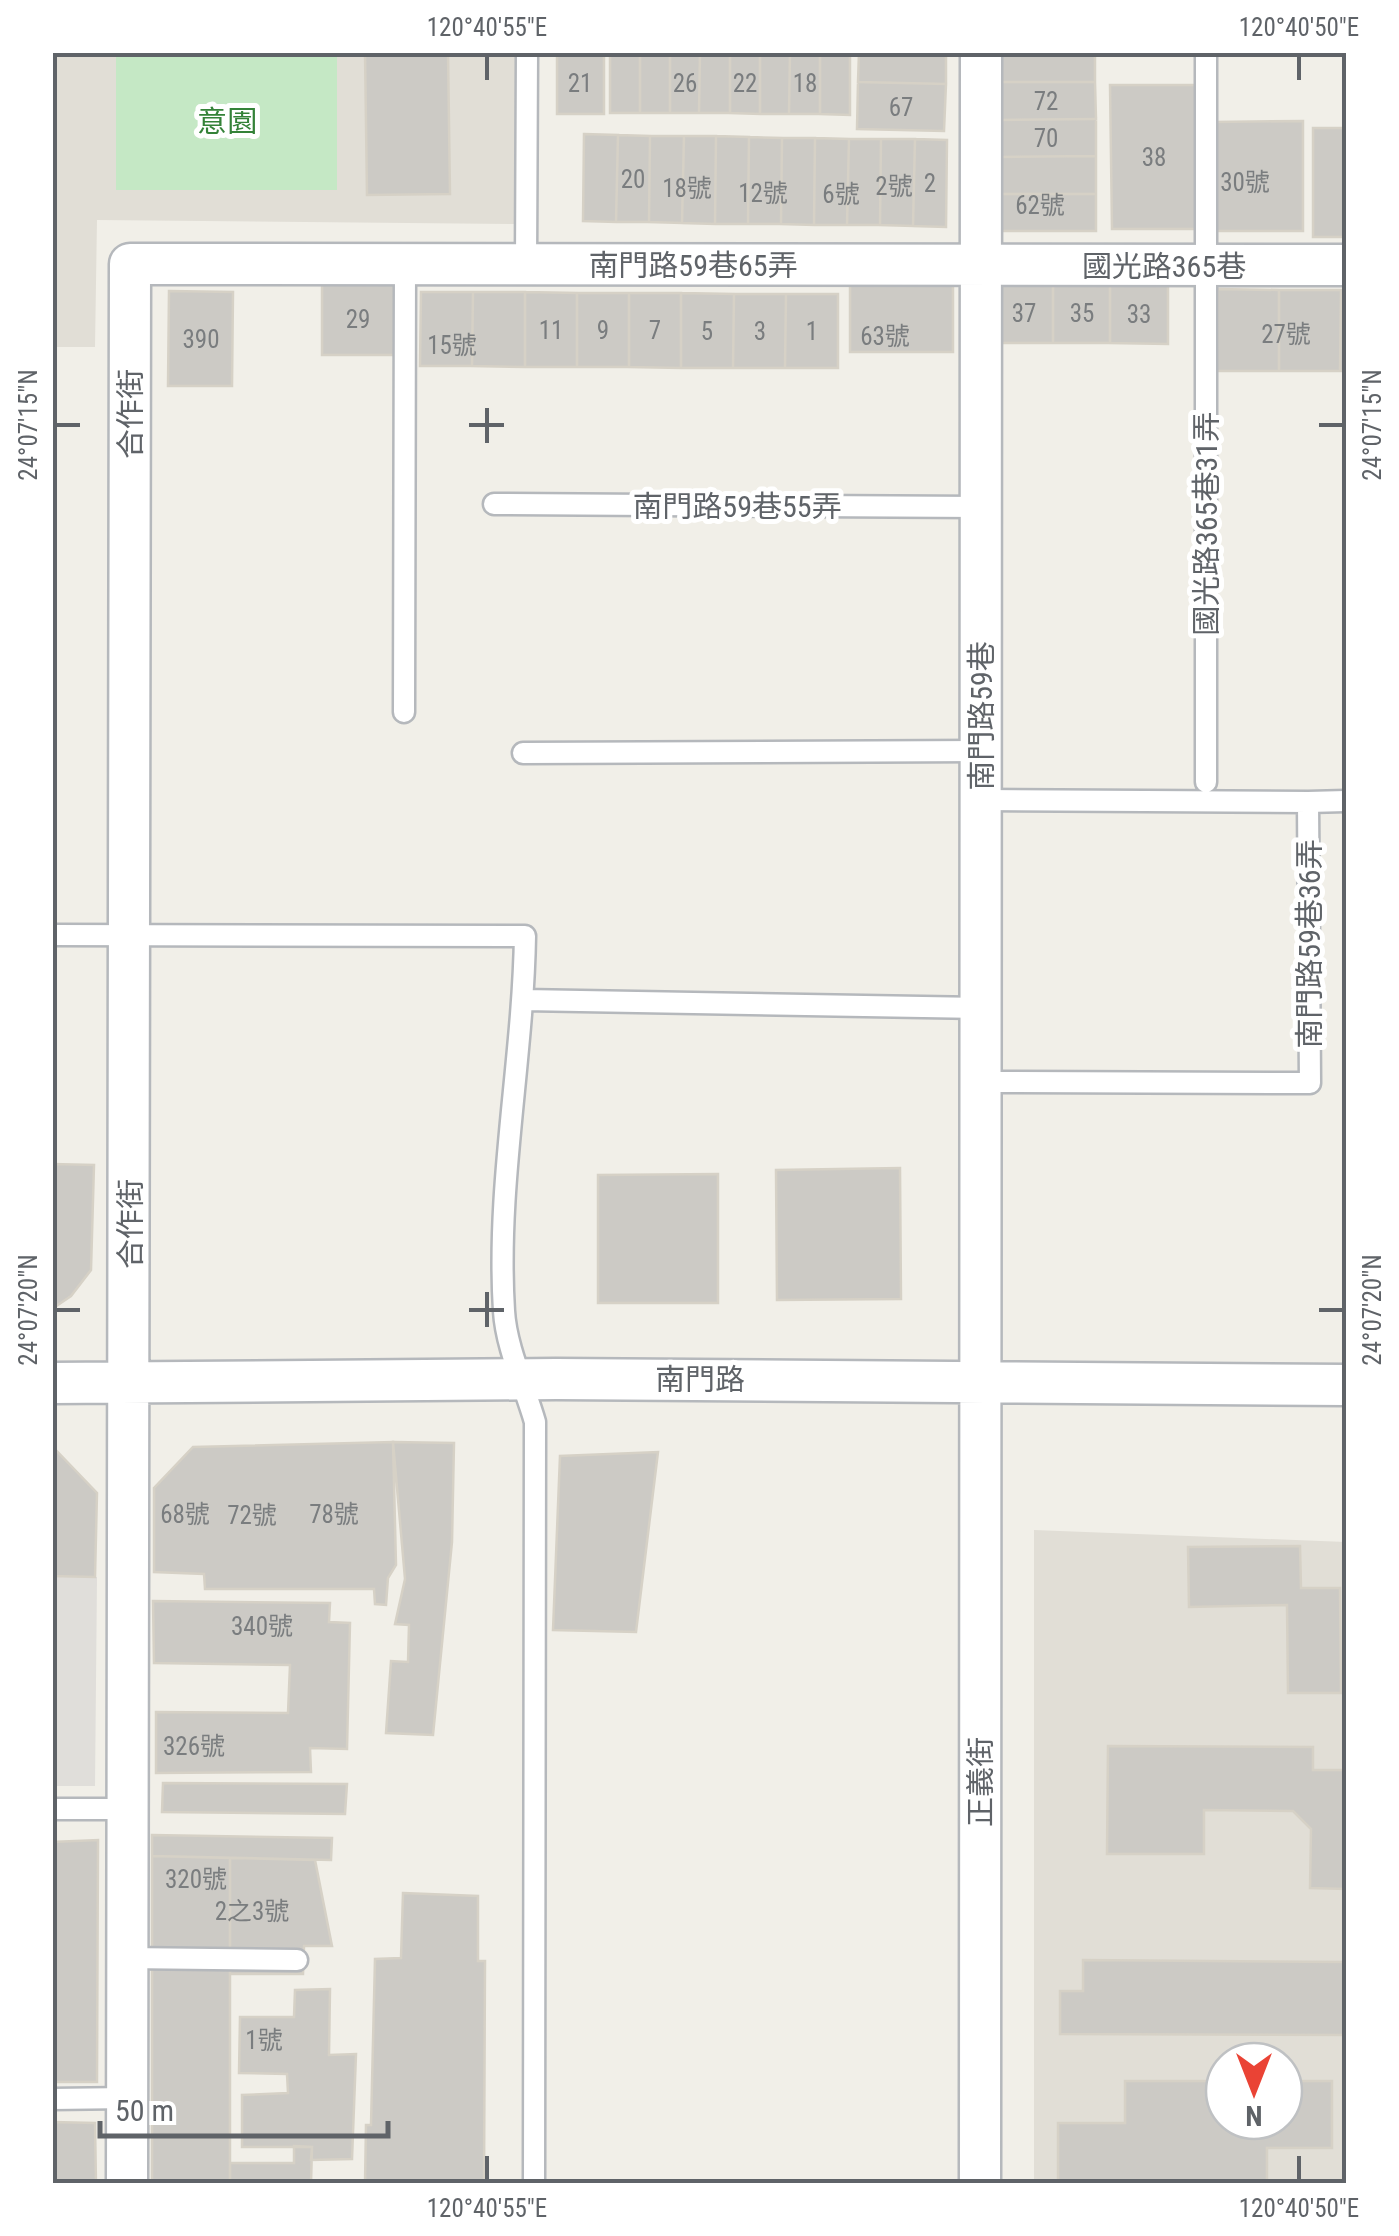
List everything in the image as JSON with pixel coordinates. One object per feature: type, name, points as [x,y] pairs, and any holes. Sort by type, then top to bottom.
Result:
[{"type":"street","name":"南門路59巷","points":[[981,52],[981,1380]]},
{"type":"street","name":"南門路59巷65弄","points":[[130,264],[981,266]]},
{"type":"street","name":"合作街","points":[[127,2184],[130,264]]},
{"type":"street","name":"國光路365巷","points":[[981,266],[1346,265]]},
{"type":"street","name":"南門路","points":[[52,1383],[523,1379],[1346,1385]]},
{"type":"street","name":"正義街","points":[[980,2184],[981,1380]]},
{"type":"lane","points":[[526,265],[527,52]]},
{"type":"lane","name":"國光路365巷31弄","points":[[1206,52],[1206,782]]},
{"type":"lane","points":[[404,712],[405,265]]},
{"type":"lane","name":"南門路59巷55弄","points":[[494,504],[981,507]]},
{"type":"lane","points":[[524,753],[982,751]]},
{"type":"lane","name":"南門路59巷36弄","points":[[981,800],[1308,802],[1310,1083],[981,1082]]},
{"type":"lane","points":[[1308,802],[1346,801]]},
{"type":"lane","points":[[52,935],[525,936],[524,1000],[508,1129],[504,1315],[534,1422],[534,2184]]},
{"type":"lane","points":[[524,1000],[981,1008]]},
{"type":"lane","points":[[52,1808],[128,1808]]},
{"type":"lane","points":[[126,1958],[296,1960]]},
{"type":"lane","points":[[52,2098],[128,2098]]},
{"type":"shaded area","points":[[53,53],[516,53],[518,224],[97,220],[95,347],[53,347]]},
{"type":"shaded area","points":[[1034,1530],[1346,1542],[1346,2183],[1034,2183]]},
{"type":"shaded area","points":[[53,1576],[97,1577],[95,1786],[53,1786]]},
{"type":"green space","name":"意園","points":[[116,53],[337,53],[337,190],[116,190]]},
{"type":"building","points":[[365,52],[448,52],[450,194],[367,195]]},
{"type":"building","points":[[557,52],[604,52],[604,114],[557,114]]},
{"type":"building","points":[[610,52],[640,52],[640,113],[610,113]]},
{"type":"building","points":[[640,52],[670,52],[670,113],[640,113]]},
{"type":"building","points":[[670,52],[700,52],[699,113],[670,113]]},
{"type":"building","points":[[700,52],[730,52],[730,113],[699,113]]},
{"type":"building","points":[[730,52],[760,52],[760,114],[730,113]]},
{"type":"building","points":[[760,52],[790,52],[789,114],[760,114]]},
{"type":"building","points":[[790,52],[820,52],[820,114],[789,114]]},
{"type":"building","points":[[820,52],[850,52],[850,115],[820,114]]},
{"type":"building","points":[[859,52],[946,52],[946,84],[858,82]]},
{"type":"building","points":[[997,52],[1095,52],[1095,82],[997,82]]},
{"type":"building","points":[[858,82],[946,84],[944,131],[857,129]]},
{"type":"building","points":[[997,82],[1095,82],[1096,119],[997,120]]},
{"type":"building","points":[[1110,85],[1197,85],[1198,229],[1112,229]]},
{"type":"building","points":[[1096,119],[1096,156],[997,157],[997,120]]},
{"type":"building","points":[[1303,121],[1303,231],[1215,231],[1215,122]]},
{"type":"building","points":[[1313,128],[1346,128],[1346,237],[1313,237]]},
{"type":"building","points":[[584,134],[618,135],[616,222],[583,221]]},
{"type":"building","points":[[618,135],[650,136],[649,222],[616,222]]},
{"type":"building","points":[[650,136],[684,136],[682,223],[649,222]]},
{"type":"building","points":[[684,136],[716,136],[715,224],[682,223]]},
{"type":"building","points":[[716,136],[749,137],[748,224],[715,224]]},
{"type":"building","points":[[749,137],[782,138],[781,224],[748,224]]},
{"type":"building","points":[[782,138],[815,138],[814,225],[781,224]]},
{"type":"building","points":[[815,138],[849,139],[847,225],[814,225]]},
{"type":"building","points":[[849,139],[881,139],[880,225],[847,225]]},
{"type":"building","points":[[881,139],[915,139],[913,226],[880,225]]},
{"type":"building","points":[[915,139],[947,140],[946,227],[913,226]]},
{"type":"building","points":[[1096,156],[1096,194],[997,194],[997,157]]},
{"type":"building","points":[[997,194],[1096,194],[1096,231],[997,231]]},
{"type":"building","points":[[322,283],[394,283],[394,355],[322,355]]},
{"type":"building","points":[[850,283],[953,283],[953,352],[850,352]]},
{"type":"building","points":[[995,283],[1053,283],[1053,343],[995,343]]},
{"type":"building","points":[[1053,283],[1110,283],[1110,343],[1053,343]]},
{"type":"building","points":[[1110,283],[1168,284],[1168,344],[1110,343]]},
{"type":"building","points":[[1218,289],[1279,290],[1279,371],[1217,371]]},
{"type":"building","points":[[1279,290],[1341,290],[1340,371],[1279,371]]},
{"type":"building","points":[[1341,290],[1346,290],[1346,371],[1340,371]]},
{"type":"building","points":[[169,291],[233,292],[232,386],[168,386]]},
{"type":"building","points":[[421,292],[473,292],[472,366],[420,366]]},
{"type":"building","points":[[473,292],[525,292],[525,367],[472,366]]},
{"type":"building","points":[[525,292],[577,293],[577,367],[525,367]]},
{"type":"building","points":[[577,293],[629,293],[629,367],[577,367]]},
{"type":"building","points":[[629,293],[681,293],[681,368],[629,367]]},
{"type":"building","points":[[681,293],[734,294],[733,368],[681,368]]},
{"type":"building","points":[[734,294],[786,294],[785,368],[733,368]]},
{"type":"building","points":[[786,294],[838,294],[838,368],[785,368]]},
{"type":"building","points":[[52,1164],[94,1165],[91,1270],[71,1296],[52,1309]]},
{"type":"building","points":[[900,1168],[901,1299],[777,1300],[776,1170]]},
{"type":"building","points":[[718,1174],[718,1303],[598,1303],[598,1175]]},
{"type":"building","points":[[393,1442],[454,1443],[452,1542],[433,1735],[386,1733],[391,1661],[408,1662],[409,1625],[395,1624],[405,1579]]},
{"type":"building","points":[[393,1442],[396,1565],[388,1578],[386,1605],[375,1604],[374,1589],[205,1589],[204,1574],[154,1572],[154,1488],[193,1447]]},
{"type":"building","points":[[52,1446],[97,1493],[95,1577],[52,1576]]},
{"type":"building","points":[[658,1452],[636,1632],[553,1630],[560,1456]]},
{"type":"building","points":[[1300,1546],[1301,1588],[1340,1588],[1341,1693],[1288,1693],[1287,1605],[1189,1607],[1188,1547]]},
{"type":"building","points":[[153,1601],[330,1603],[329,1622],[350,1623],[347,1749],[310,1748],[311,1772],[156,1773],[156,1712],[288,1713],[290,1665],[154,1663]]},
{"type":"building","points":[[1108,1746],[1313,1747],[1313,1770],[1346,1770],[1346,1889],[1310,1888],[1311,1829],[1293,1811],[1204,1810],[1204,1854],[1107,1854]]},
{"type":"building","points":[[163,1783],[347,1784],[345,1814],[162,1812]]},
{"type":"building","points":[[152,1835],[332,1838],[331,1860],[152,1856]]},
{"type":"building","points":[[98,1840],[97,2082],[52,2082],[52,1842]]},
{"type":"building","points":[[152,1856],[230,1858],[230,2184],[152,2184]]},
{"type":"building","points":[[230,1858],[315,1860],[332,1946],[304,1946],[303,1974],[230,1974]]},
{"type":"building","points":[[403,1893],[478,1896],[478,1961],[485,1961],[484,2184],[365,2184],[366,2125],[371,2125],[375,1959],[401,1958]]},
{"type":"building","points":[[1083,1960],[1346,1962],[1346,2035],[1060,2034],[1060,1991],[1083,1991]]},
{"type":"building","points":[[330,1989],[329,2055],[356,2054],[352,2159],[311,2160],[312,2147],[242,2147],[242,2095],[288,2093],[287,2074],[239,2073],[240,2017],[294,2017],[295,1990]]},
{"type":"building","points":[[1125,2081],[1204,2081],[1204,2141],[1304,2141],[1304,2081],[1332,2081],[1332,2148],[1267,2148],[1267,2184],[1058,2184],[1058,2123],[1125,2123]]},
{"type":"building","points":[[52,2122],[95,2123],[96,2184],[52,2184]]},
{"type":"building","points":[[294,2146],[312,2147],[311,2184],[230,2184],[230,2163],[294,2163]]}]
